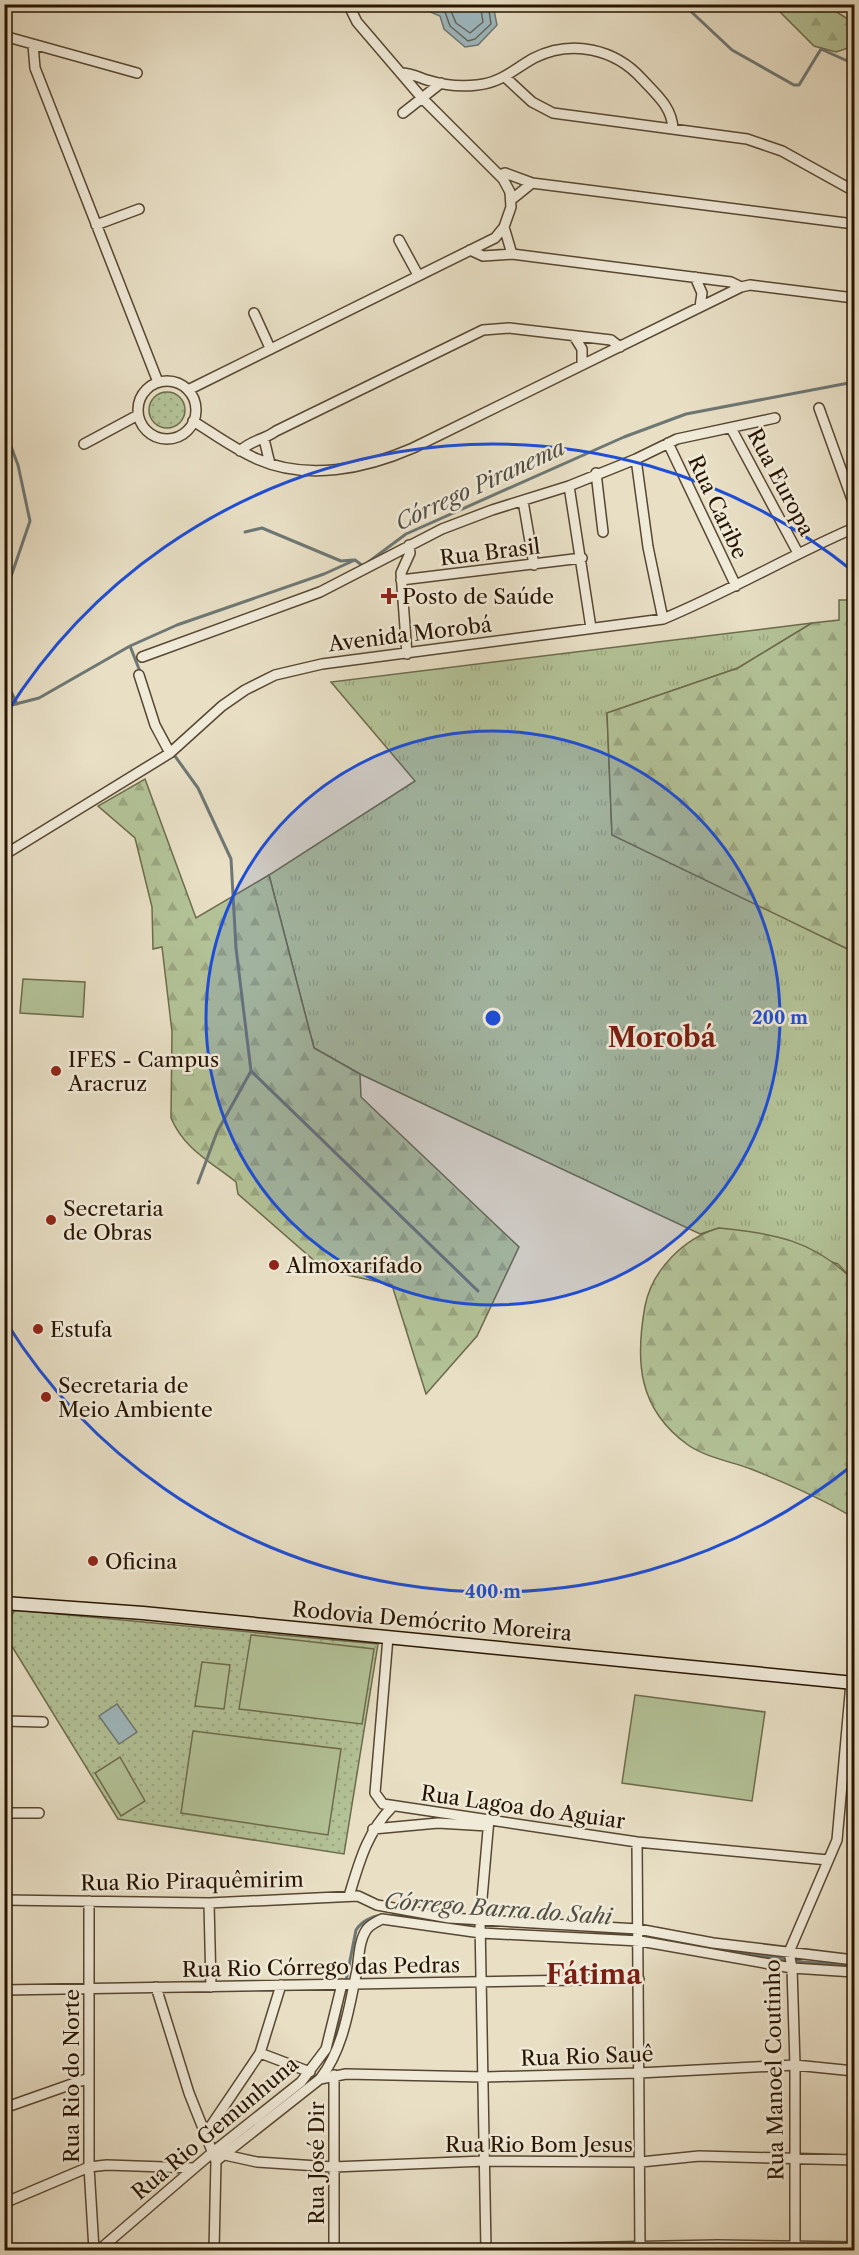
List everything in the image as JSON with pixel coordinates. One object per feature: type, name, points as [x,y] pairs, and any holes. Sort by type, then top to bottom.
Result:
[{"type":"street","points":[[188,390],[495,238],[504,227],[510,214],[511,200],[507,185],[401,73],[357,22],[348,4]]},
{"type":"street","points":[[4,36],[137,73]]},
{"type":"street","points":[[33,45],[34,68],[158,382]]},
{"type":"street","points":[[401,73],[411,73],[441,83],[476,86],[505,77],[535,58],[556,50],[578,48],[599,51],[618,59],[634,70],[665,104],[671,115],[673,129]]},
{"type":"street","points":[[505,77],[522,95],[554,113],[734,136],[759,142],[793,156],[855,191]]},
{"type":"street","points":[[403,113],[441,83]]},
{"type":"street","points":[[499,175],[505,173],[532,183],[855,224]]},
{"type":"street","points":[[511,200],[532,183]]},
{"type":"street","points":[[96,225],[139,209]]},
{"type":"street","points":[[504,227],[512,254]]},
{"type":"street","points":[[399,240],[418,275]]},
{"type":"street","points":[[470,250],[483,256],[512,254],[730,282],[741,287]]},
{"type":"street","points":[[695,278],[702,293],[700,307]]},
{"type":"street","points":[[193,421],[240,451],[270,464],[309,471],[346,468],[374,462],[413,448],[741,287],[750,285],[855,298]]},
{"type":"street","points":[[254,313],[270,348]]},
{"type":"street","points":[[240,451],[256,439],[264,439],[286,425],[483,330],[508,328],[611,340],[620,347]]},
{"type":"street","points":[[574,336],[582,349],[582,365]]},
{"type":"street","points":[[158,382],[174,382],[188,390],[195,405],[193,421],[183,434],[168,439],[152,435],[141,423],[138,415],[138,407],[144,392],[158,382]]},
{"type":"street","points":[[819,408],[855,505]]},
{"type":"street","points":[[84,444],[138,415]]},
{"type":"street","points":[[142,657],[320,591],[409,545],[482,514],[569,486],[596,473],[636,459],[677,439],[775,418]]},
{"type":"street","name":"Rua Europa","points":[[731,428],[798,553]]},
{"type":"street","points":[[264,439],[270,464]]},
{"type":"street","name":"Rua Caribe","points":[[668,443],[736,586]]},
{"type":"street","points":[[636,459],[648,547],[663,619]]},
{"type":"street","points":[[596,473],[603,532]]},
{"type":"street","points":[[569,486],[582,558],[591,628]]},
{"type":"street","points":[[523,501],[534,565]]},
{"type":"street","name":"Avenida Morobá","points":[[4,855],[170,753],[222,706],[275,675],[322,664],[663,619],[736,586],[798,553],[855,528]]},
{"type":"street","points":[[407,654],[401,573],[410,553],[409,545]]},
{"type":"street","name":"Rua Brasil","points":[[401,580],[582,558]]},
{"type":"street","points":[[139,675],[155,725],[170,753]]},
{"type":"street","name":"Rodovia Demócrito Moreira","points":[[4,1603],[388,1637],[853,1683]]},
{"type":"street","name":"Rua Lagoa do Aguiar","points":[[388,1637],[375,1793],[378,1800],[392,1807],[450,1812],[489,1823],[637,1842],[828,1860]]},
{"type":"street","name":"Rua Manoel Coutinho","points":[[795,2249],[795,2065],[792,1968],[789,1952],[837,1840],[853,1683]]},
{"type":"street","points":[[4,1721],[43,1722]]},
{"type":"street","points":[[349,1896],[362,1853],[373,1829],[392,1807]]},
{"type":"street","points":[[4,1814],[39,1813]]},
{"type":"street","points":[[373,1829],[438,1823],[489,1823],[480,1921],[485,2077],[486,2250]]},
{"type":"street","points":[[637,1842],[640,1941],[640,2248]]},
{"type":"street","name":"Rua Rio Piraquêmirim","points":[[4,1900],[209,1903],[349,1896],[367,1898],[377,1905],[406,1912],[480,1921]]},
{"type":"street","name":"Rua Rio do Norte","points":[[89,1901],[89,2167],[94,2250]]},
{"type":"street","points":[[209,1903],[211,1987]]},
{"type":"street","name":"Rua Rio Gemunhuna","points":[[216,2161],[320,2079],[334,2059],[363,1938],[373,1923],[382,1919],[481,1932],[640,1941],[792,1968],[855,1972]]},
{"type":"street","points":[[480,1921],[638,1929],[672,1937],[855,1960]]},
{"type":"street","name":"Rua Rio Córrego das Pedras","points":[[4,1990],[354,1982],[482,1983],[639,1979]]},
{"type":"street","name":"Rua Rio Gemunhuna","points":[[100,2250],[213,2152],[285,2096],[310,2072],[326,2049],[342,1984]]},
{"type":"street","points":[[206,2133],[260,2054],[281,1985]]},
{"type":"street","points":[[156,1988],[189,2093],[216,2161],[214,2250]]},
{"type":"street","points":[[260,2054],[310,2072]]},
{"type":"street","name":"Rua Rio Sauê","points":[[320,2079],[334,2075],[485,2077],[639,2073],[795,2065],[855,2071]]},
{"type":"street","name":"Rua José Dir","points":[[334,2075],[334,2250]]},
{"type":"street","points":[[4,2108],[89,2078]]},
{"type":"street","name":"Rua Rio Bom Jesus","points":[[225,2155],[257,2162],[333,2167],[485,2161],[641,2162],[699,2156],[855,2160]]},
{"type":"street","points":[[4,2203],[89,2167],[107,2165],[194,2168]]},
{"type":"street","points":[[4,2243],[7,2250]]},
{"type":"street","points":[[459,2250],[855,2247]]},
{"type":"green space","points":[[773,5],[826,5],[854,23],[854,46],[836,52],[814,46]]},
{"type":"green space","points":[[167,392],[180,397],[185,410],[180,423],[167,428],[154,423],[149,410],[154,397]]},
{"type":"green space","points":[[839,600],[854,600],[854,952],[612,835],[607,713],[738,668],[812,623],[839,620]]},
{"type":"green space","points":[[812,623],[738,668],[607,713],[612,834],[854,952],[854,1281],[838,1264],[719,1228],[700,1234],[360,1074],[314,1048],[269,875],[415,781],[331,682]]},
{"type":"green space","points":[[145,779],[196,918],[269,875],[314,1048],[360,1074],[361,1097],[519,1247],[477,1336],[426,1394],[392,1285],[325,1270],[238,1194],[236,1182],[191,1147],[176,1129],[171,1118],[172,1032],[162,947],[153,949],[152,907],[135,838],[98,806]]},
{"type":"green space","points":[[23,979],[85,982],[83,1017],[20,1013]]},
{"type":"green space","points":[[719,1228],[758,1233],[792,1241],[824,1256],[854,1281],[854,1518],[777,1480],[710,1456],[688,1445],[671,1431],[650,1400],[644,1383],[640,1346],[649,1293],[662,1268],[672,1257],[694,1239]]},
{"type":"green space","points":[[15,1610],[378,1644],[344,1854],[118,1819],[5,1635],[5,1625]]},
{"type":"green space","points":[[251,1635],[374,1649],[362,1724],[239,1709]]},
{"type":"green space","points":[[202,1662],[230,1665],[224,1709],[195,1706]]},
{"type":"green space","points":[[635,1695],[765,1712],[752,1801],[622,1783]]},
{"type":"green space","points":[[193,1731],[341,1749],[328,1835],[181,1813]]},
{"type":"green space","points":[[120,1757],[145,1801],[121,1816],[95,1773]]},
{"type":"water","points":[[414,5],[493,5],[497,25],[478,45],[465,47],[444,29],[440,16]]},
{"type":"water","points":[[117,1704],[137,1732],[119,1744],[99,1716]]},
{"type":"waterway","points":[[683,4],[732,50],[794,85],[799,85],[821,49],[854,64]]},
{"type":"waterway","points":[[4,355],[7,369],[4,381]]},
{"type":"waterway","name":"Córrego Piranema","points":[[355,560],[363,566],[406,534],[624,437],[686,414],[854,382]]},
{"type":"waterway","points":[[4,428],[18,465],[30,521],[4,597]]},
{"type":"waterway","points":[[245,532],[262,528],[341,561],[353,560]]},
{"type":"waterway","name":"Córrego Piranema","points":[[4,707],[39,698],[130,646],[177,625],[324,574],[355,560]]},
{"type":"waterway","points":[[130,646],[141,674]]},
{"type":"waterway","points":[[4,677],[17,704]]},
{"type":"waterway","points":[[172,752],[198,788],[231,859],[236,948],[251,1071],[478,1291]]},
{"type":"waterway","points":[[198,1183],[217,1132],[251,1071]]},
{"type":"waterway","name":"Córrego Barra do Sahi","points":[[346,1981],[356,1930],[364,1922],[381,1915],[424,1918]]},
{"type":"waterway","name":"Córrego Barra do Sahi","points":[[596,1931],[803,1962],[854,1966]]},
{"type":"waterway","name":"Córrego Barra do Sahi","points":[[329,2050],[335,2041],[342,2002]]},
{"type":"place","name":"Posto de Saúde","points":[[389,596]]},
{"type":"place","name":"IFES - Campus Aracruz","points":[[56,1071]]},
{"type":"place","name":"Secretaria de Obras","points":[[51,1220]]},
{"type":"place","name":"Almoxarifado","points":[[274,1265]]},
{"type":"place","name":"Estufa","points":[[38,1329]]},
{"type":"place","name":"Secretaria de Meio Ambiente","points":[[46,1397]]},
{"type":"place","name":"Oficina","points":[[93,1561]]},
{"type":"district","name":"Morobá","points":[[662,1037]]},
{"type":"district","name":"Fátima","points":[[594,1974]]}]
